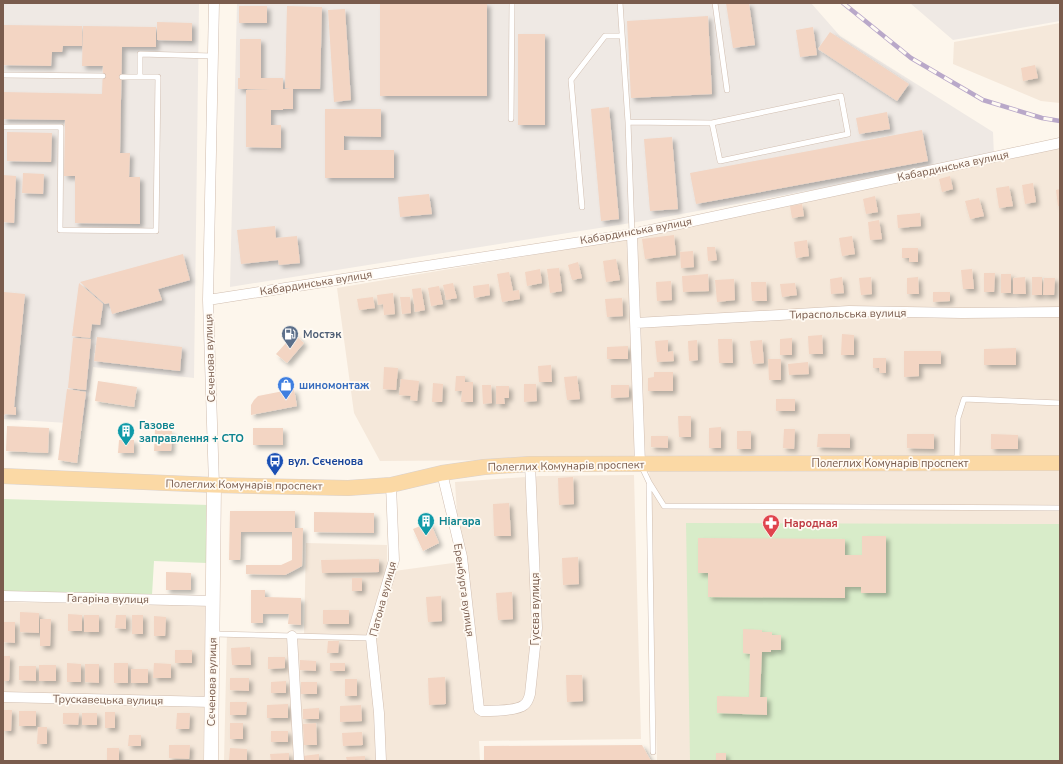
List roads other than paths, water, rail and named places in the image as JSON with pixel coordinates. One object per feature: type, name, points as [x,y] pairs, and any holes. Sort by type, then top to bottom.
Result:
[{"type":"main road","name":"Полеглих Комунарів проспект","points":[[3,476],[214,485],[348,488],[391,485],[442,473],[484,467],[530,464],[1060,463]]},
{"type":"street","name":"Сєченова вулиця","points":[[211,761],[214,485],[208,300],[214,3]]},
{"type":"street","name":"Кабардинська вулиця","points":[[208,300],[632,234],[1060,143]]},
{"type":"street","points":[[632,234],[640,464]]},
{"type":"street","name":"Тираспольська вулиця","points":[[636,323],[849,312],[1060,312]]},
{"type":"street","name":"Гусєва вулиця","points":[[479,709],[482,711],[517,708],[524,705],[530,694],[537,628],[530,464]]},
{"type":"street","name":"Еренбурга вулиця","points":[[442,473],[462,557],[479,709]]},
{"type":"street","name":"Патона вулиця","points":[[381,761],[379,713],[371,638],[394,560],[391,485]]},
{"type":"street","name":"Гагаріна вулиця","points":[[3,596],[213,601]]},
{"type":"street","points":[[292,636],[299,761]]},
{"type":"street","name":"Трускавецька вулиця","points":[[3,697],[212,702]]},
{"type":"lane","points":[[511,119],[512,3]]},
{"type":"lane","points":[[620,3],[628,122],[632,234]]},
{"type":"lane","points":[[715,3],[727,90]]},
{"type":"lane","points":[[582,207],[571,80],[605,36],[622,36]]},
{"type":"lane","points":[[140,77],[140,54],[213,56]]},
{"type":"lane","points":[[3,75],[103,76]]},
{"type":"lane","points":[[3,127],[60,127],[60,230],[156,231],[158,77],[122,77]]},
{"type":"lane","points":[[628,122],[712,123],[841,96],[848,134],[720,161],[712,123]]},
{"type":"lane","points":[[956,462],[958,418],[964,399],[1060,403]]},
{"type":"lane","points":[[640,464],[664,506],[1060,508]]},
{"type":"lane","points":[[649,482],[653,752]]},
{"type":"lane","points":[[213,634],[371,638]]},
{"type":"railway","points":[[843,3],[911,58],[983,100],[1042,118],[1060,121]]},
{"type":"place","name":"Мостэк","points":[[290,349]]},
{"type":"place","name":"шиномонтаж","points":[[286,400]]},
{"type":"place","name":"Газове заправлення + СТО","points":[[126,446]]},
{"type":"place","name":"вул. Сєченова","points":[[275,476]]},
{"type":"place","name":"Ніагара","points":[[426,536]]},
{"type":"place","name":"Народная","points":[[771,538]]}]
